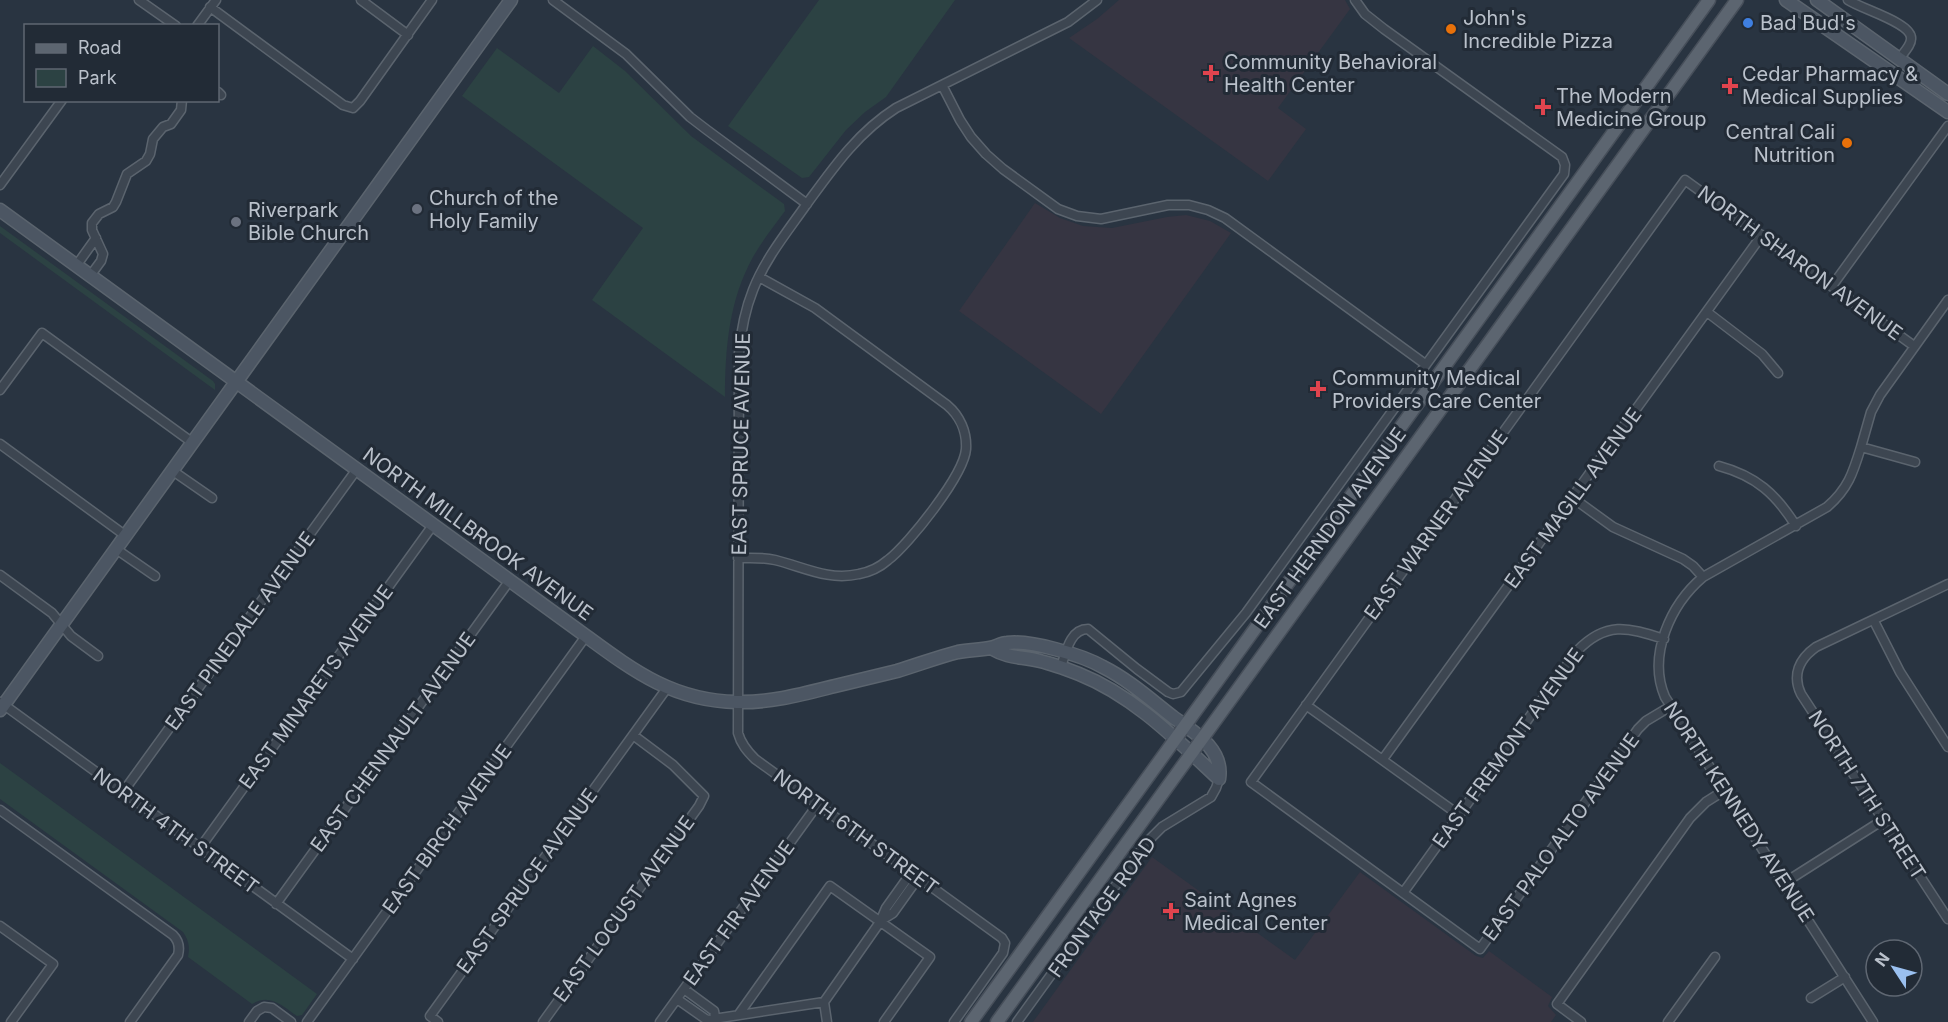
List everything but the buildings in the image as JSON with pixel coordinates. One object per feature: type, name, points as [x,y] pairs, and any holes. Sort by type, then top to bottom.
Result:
[{"type":"main road","name":"EAST HERNDON AVENUE","points":[[971,1022],[1709,0]]},
{"type":"main road","name":"EAST HERNDON AVENUE","points":[[998,1022],[1737,0]]},
{"type":"street","points":[[140,0],[173,24]]},
{"type":"street","points":[[361,0],[408,35]]},
{"type":"street","points":[[198,24],[213,4],[343,105],[353,108],[432,0]]},
{"type":"street","points":[[1,705],[62,625],[511,0]]},
{"type":"street","points":[[553,0],[626,54],[706,130],[807,204]]},
{"type":"street","name":"EAST SPRUCE AVENUE","points":[[737,702],[739,353],[747,307],[759,277],[777,246],[807,204],[848,149],[869,128],[896,108],[1068,22],[1097,0]]},
{"type":"street","points":[[1061,667],[1074,634],[1079,630],[1088,629],[1168,692],[1173,694],[1181,692],[1246,613],[1564,174],[1565,165],[1562,157],[1376,23],[1355,0]]},
{"type":"street","points":[[1786,0],[1948,112]]},
{"type":"street","points":[[1817,0],[1948,96]]},
{"type":"street","points":[[1848,0],[1909,30],[1911,42],[1899,59]]},
{"type":"street","points":[[1875,63],[1880,59],[1890,60],[1935,92],[1948,96]]},
{"type":"street","points":[[942,85],[960,120],[986,154],[1058,209],[1077,216],[1101,219],[1168,205],[1189,205],[1208,210],[1225,218],[1425,364]]},
{"type":"street","points":[[0,185],[61,102]]},
{"type":"street","points":[[90,276],[101,261],[103,254],[92,230],[92,223],[99,214],[113,207],[127,174],[146,161],[153,139],[162,127],[171,124],[181,110],[182,102]]},
{"type":"street","points":[[1832,286],[1948,126]]},
{"type":"street","name":"NORTH SHARON AVENUE","points":[[1685,180],[1914,346]]},
{"type":"street","name":"EAST WARNER AVENUE","points":[[1403,893],[1251,782],[1685,180]]},
{"type":"street","name":"NORTH MILLBROOK AVENUE","points":[[0,210],[635,672],[667,688],[703,699],[760,702],[782,699],[958,652],[991,648],[1006,642],[1039,646],[1091,661],[1111,671],[1185,725],[1214,751],[1220,771],[1219,778]]},
{"type":"street","name":"EAST MAGILL AVENUE","points":[[1383,759],[1762,236]]},
{"type":"street","points":[[76,266],[96,238]]},
{"type":"street","points":[[738,558],[768,558],[831,576],[859,574],[875,569],[893,557],[912,538],[956,476],[966,451],[962,423],[953,410],[815,308],[759,277]]},
{"type":"street","points":[[1664,639],[1674,612],[1703,577],[1796,526],[1827,507],[1844,491],[1854,472],[1875,403],[1948,300]]},
{"type":"street","points":[[1707,312],[1762,354],[1778,373]]},
{"type":"street","points":[[0,390],[42,333],[193,443]]},
{"type":"street","points":[[0,444],[126,536]]},
{"type":"street","points":[[1861,447],[1915,462]]},
{"type":"street","points":[[1719,466],[1739,471],[1761,484],[1784,505],[1796,526]]},
{"type":"street","name":"EAST PINEDALE AVENUE","points":[[123,792],[357,469]]},
{"type":"street","points":[[173,471],[212,498]]},
{"type":"street","points":[[1573,498],[1613,527],[1683,559],[1703,577]]},
{"type":"street","name":"EAST MINARETS AVENUE","points":[[200,848],[433,525]]},
{"type":"street","points":[[116,549],[155,576]]},
{"type":"street","points":[[0,575],[52,613],[71,636],[98,656]]},
{"type":"street","name":"EAST CHENNAULT AVENUE","points":[[276,904],[510,580]]},
{"type":"street","points":[[1948,584],[1874,621],[1900,672],[1948,747]]},
{"type":"street","name":"NORTH 7TH STREET","points":[[1874,621],[1816,647],[1805,656],[1798,667],[1797,682],[1802,694],[1948,920]]},
{"type":"street","name":"EAST FREMONT AVENUE","points":[[1403,893],[1577,651],[1589,639],[1617,628],[1641,631],[1664,639]]},
{"type":"street","name":"EAST BIRCH AVENUE","points":[[307,1022],[586,636]]},
{"type":"street","name":"NORTH KENNEDY AVENUE","points":[[1664,639],[1658,659],[1661,688],[1873,1022]]},
{"type":"street","name":"NORTH MILLBROOK AVENUE","points":[[991,648],[1004,656],[1038,660],[1101,683],[1176,738],[1219,778]]},
{"type":"street","name":"EAST SPRUCE AVENUE","points":[[438,1022],[429,1016],[667,688]]},
{"type":"street","name":"NORTH 6TH STREET","points":[[737,702],[740,741],[755,759],[1002,938],[1005,943],[1004,953],[954,1022]]},
{"type":"street","name":"NORTH 4TH STREET","points":[[1,705],[353,960]]},
{"type":"street","points":[[1306,705],[1459,815]]},
{"type":"street","name":"EAST PALO ALTO AVENUE","points":[[1403,893],[1480,949],[1638,729],[1646,721],[1671,706]]},
{"type":"street","name":"EAST LOCUST AVENUE","points":[[543,1022],[704,796],[673,765],[633,735]]},
{"type":"street","name":"FRONTAGE ROAD","points":[[1017,1022],[1147,842],[1162,827],[1210,797],[1219,778]]},
{"type":"street","points":[[1581,1022],[1557,1004],[1690,818],[1706,802],[1725,789]]},
{"type":"street","name":"EAST FIR AVENUE","points":[[660,1022],[818,804]]},
{"type":"street","points":[[0,810],[173,935],[180,946],[178,955],[130,1022]]},
{"type":"street","points":[[1784,883],[1883,820]]},
{"type":"street","points":[[827,1022],[824,1002],[880,922],[886,908],[914,876]]},
{"type":"street","points":[[739,1014],[830,886],[930,957],[884,1022]]},
{"type":"street","points":[[0,926],[53,964],[11,1022]]},
{"type":"street","points":[[1668,1022],[1715,957]]},
{"type":"street","points":[[1811,998],[1845,976]]},
{"type":"street","points":[[684,989],[714,1011],[716,1021]]},
{"type":"street","points":[[677,999],[707,1020],[716,1021],[739,1014],[824,1002]]},
{"type":"street","points":[[249,1022],[256,1011],[264,1006],[272,1008],[291,1022]]},
{"type":"shaded area","name":"Community Behavioral Health Center","points":[[1119,0],[1345,0],[1350,9],[1278,108],[1306,129],[1268,181],[1069,38],[1097,19]]},
{"type":"shaded area","points":[[1035,203],[1060,218],[1083,226],[1112,228],[1186,215],[1210,221],[1231,233],[1101,414],[959,311]]},
{"type":"shaded area","name":"Saint Agnes Medical Center","points":[[1152,857],[1295,960],[1360,872],[1476,956],[1483,958],[1489,951],[1552,997],[1548,1006],[1556,1015],[1551,1022],[1033,1022]]},
{"type":"green space","points":[[819,0],[955,0],[886,97],[846,130],[809,177],[802,178],[728,126]]},
{"type":"green space","points":[[593,46],[625,71],[691,136],[784,204],[785,211],[753,257],[738,290],[730,325],[725,397],[592,300],[643,228],[462,96],[497,48],[559,93]]},
{"type":"green space","points":[[0,226],[213,381],[215,390],[0,233]]},
{"type":"green space","points":[[0,763],[317,994],[302,1015],[297,1016],[270,1000],[252,1004],[188,957],[187,938],[183,932],[0,799]]},
{"type":"place","name":"Bad Bud's","points":[[1748,23]]},
{"type":"place","name":"John's Incredible Pizza","points":[[1451,29]]},
{"type":"place","name":"Community Behavioral Health Center","points":[[1211,73]]},
{"type":"place","name":"Cedar Pharmacy & Medical Supplies","points":[[1730,86]]},
{"type":"place","name":"The Modern Medicine Group","points":[[1543,107]]},
{"type":"place","name":"Central Cali Nutrition","points":[[1847,143]]},
{"type":"place","name":"Church of the Holy Family","points":[[417,209]]},
{"type":"place","name":"Riverpark Bible Church","points":[[236,222]]},
{"type":"place","name":"Community Medical Providers Care Center","points":[[1318,389]]},
{"type":"place","name":"Saint Agnes Medical Center","points":[[1171,911]]}]
